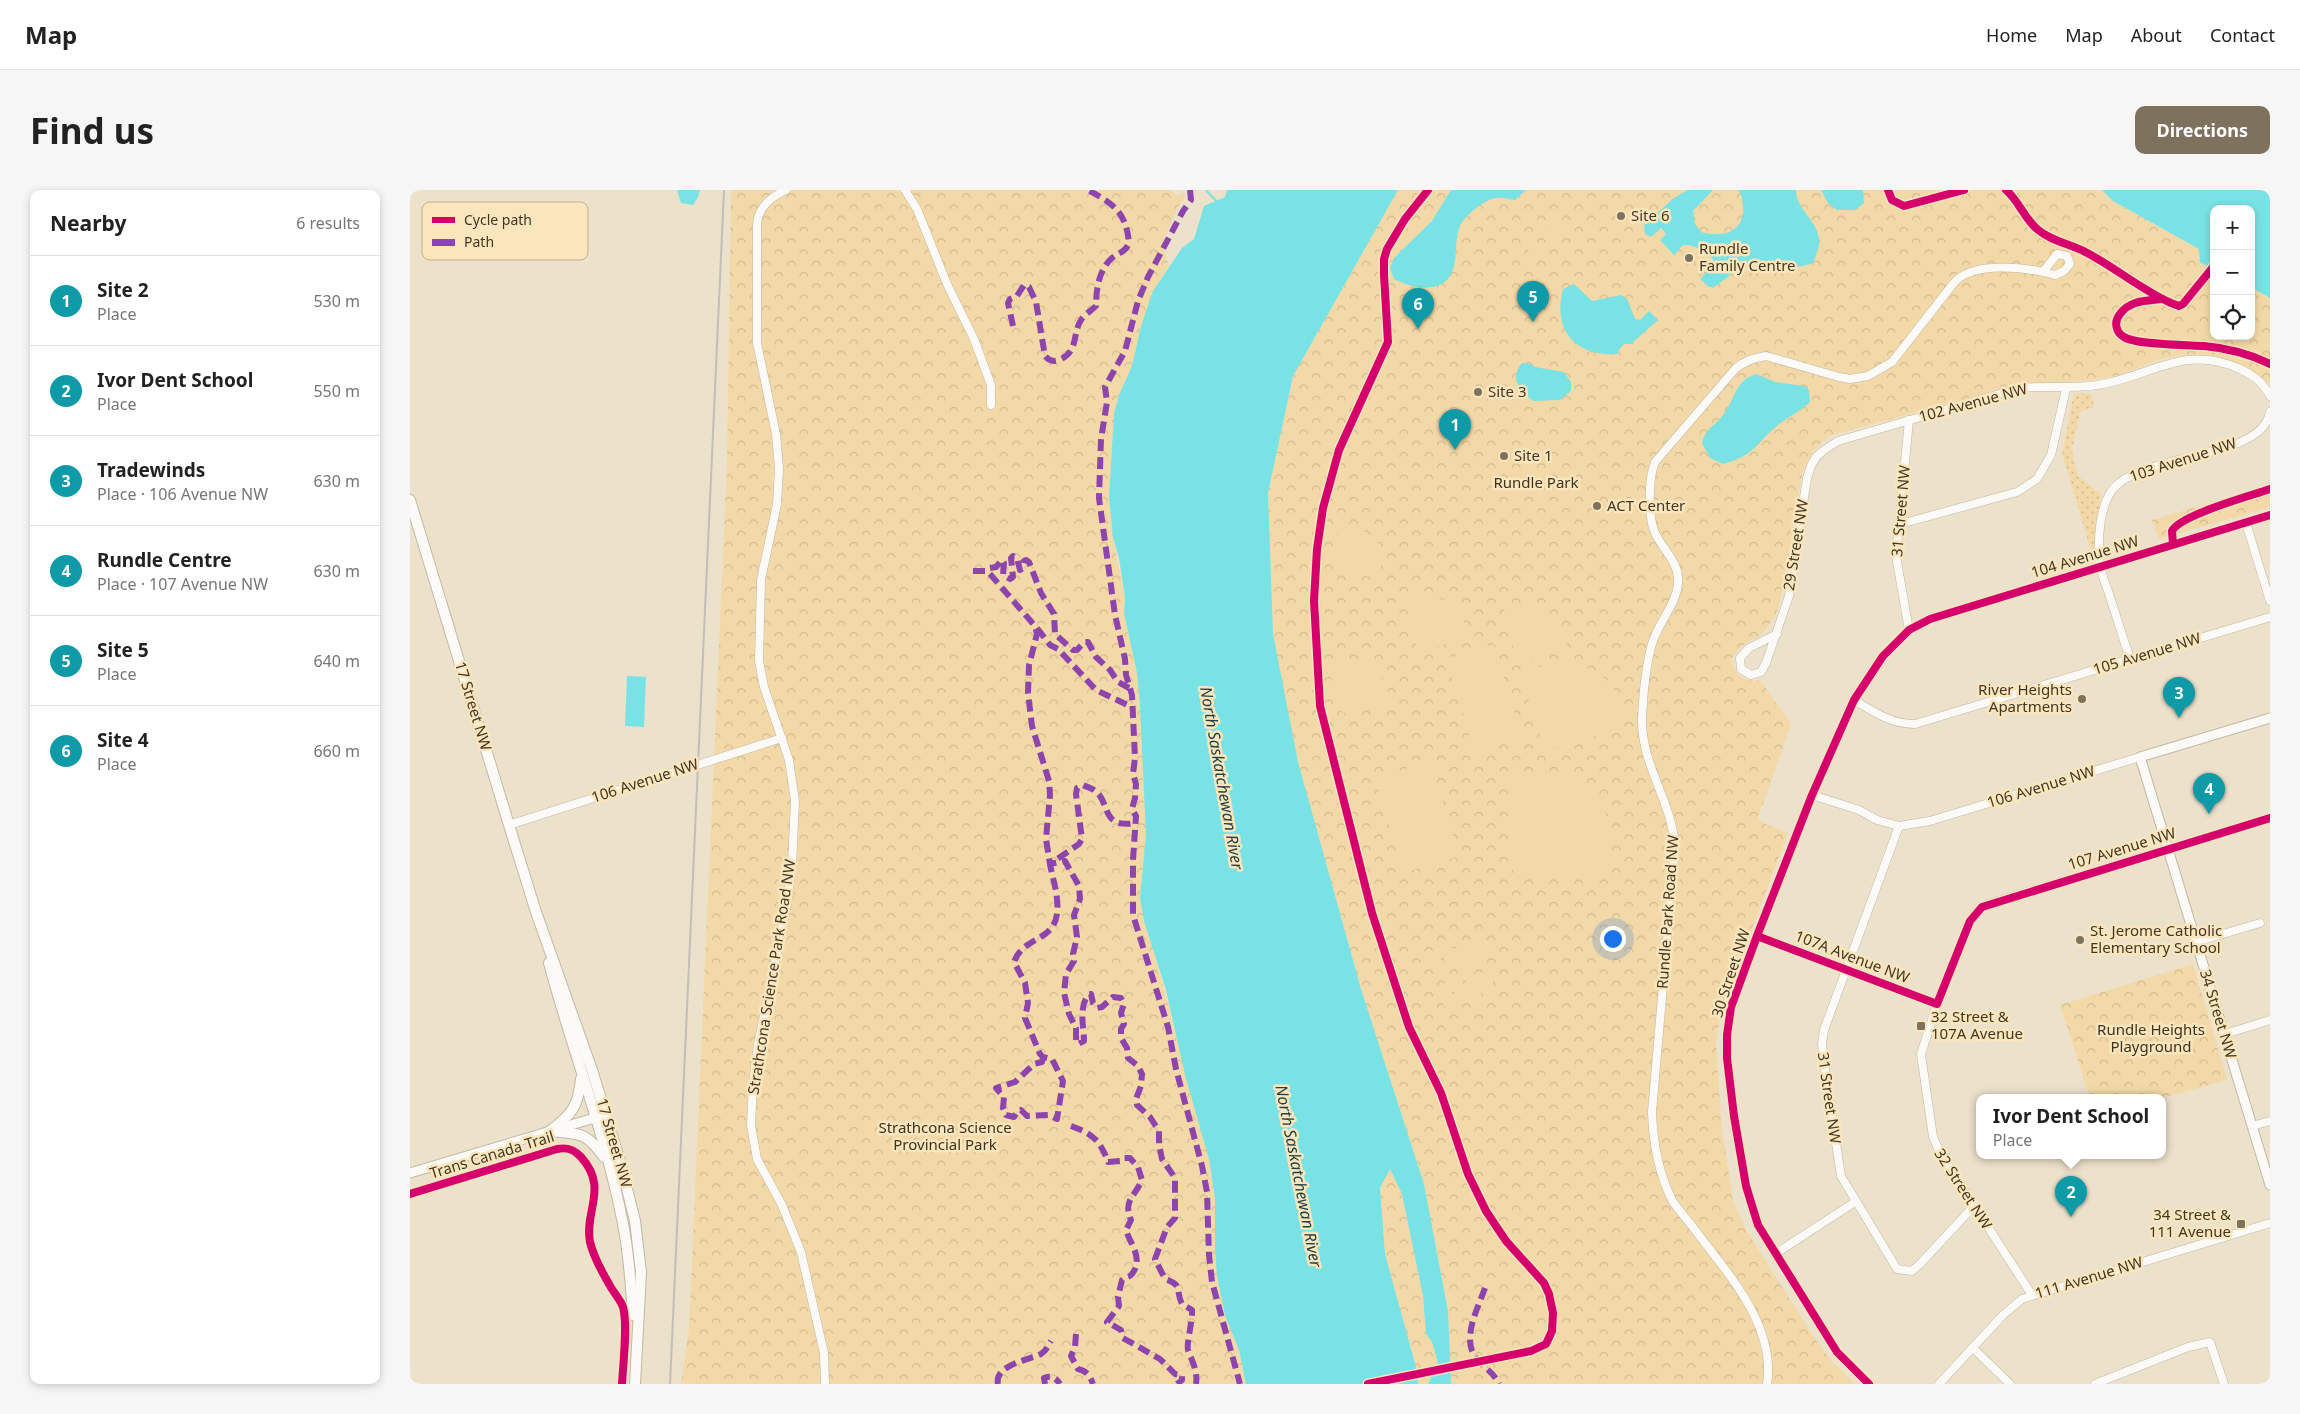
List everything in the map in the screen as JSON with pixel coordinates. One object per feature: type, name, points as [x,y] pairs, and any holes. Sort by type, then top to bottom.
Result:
[{"type":"main road","name":"17 Street NW","points":[[410,500],[536,912],[570,1004],[620,1161],[637,1238],[641,1272],[635,1384]]},
{"type":"main road","name":"17 Street NW","points":[[536,912],[560,1007],[595,1118],[623,1224],[630,1274],[636,1361]]},
{"type":"main road","points":[[550,1130],[567,1118],[573,1110],[579,1095],[582,1075]]},
{"type":"main road","points":[[550,1130],[586,1136],[592,1140],[608,1164]]},
{"type":"street","name":"Strathcona Science Park Road NW","points":[[786,190],[771,199],[757,216],[757,343],[776,434],[779,469],[776,510],[761,580],[759,661],[764,687],[789,760],[795,801],[792,865],[787,904],[758,1045],[753,1084],[751,1125],[757,1159],[782,1205],[800,1252],[824,1352],[825,1384]]},
{"type":"street","points":[[905,190],[917,209],[947,284],[974,339],[991,385],[991,405]]},
{"type":"street","name":"Rundle Park Road NW","points":[[1767,1384],[1766,1353],[1759,1327],[1745,1298],[1673,1200],[1658,1160],[1653,1138],[1652,1112],[1675,848],[1674,830],[1647,757],[1642,718],[1652,644],[1675,596],[1678,576],[1655,533],[1652,522],[1650,478],[1655,462],[1706,401],[1743,363],[1754,358],[1766,356],[1839,377],[1861,378],[1877,372],[1892,362],[1953,284],[1964,274],[1979,269],[2043,272]]},
{"type":"street","name":"102 Avenue NW","points":[[1816,457],[1838,441],[2020,388],[2040,386],[2066,388],[2108,383],[2170,362],[2198,359],[2223,362],[2250,374],[2262,384],[2270,396]]},
{"type":"street","points":[[1898,525],[2017,492],[2037,479],[2051,455],[2066,388]]},
{"type":"street","name":"103 Avenue NW","points":[[2100,566],[2103,514],[2109,496],[2125,478],[2241,442],[2260,433],[2269,420],[2270,412]]},
{"type":"street","name":"31 Street NW","points":[[1909,420],[1898,525],[1897,570],[1910,630]]},
{"type":"street","name":"29 Street NW","points":[[1777,634],[1749,648],[1740,658],[1741,669],[1751,675],[1760,672],[1766,663],[1777,634],[1789,596],[1807,478],[1816,457]]},
{"type":"street","name":"104 Avenue NW","points":[[1910,630],[1930,619],[2270,515]]},
{"type":"street","points":[[2246,522],[2270,601]]},
{"type":"street","points":[[2100,566],[2130,659]]},
{"type":"street","name":"105 Avenue NW","points":[[1854,700],[1884,718],[1904,724],[1915,724],[2270,617]]},
{"type":"street","name":"30 Street NW","points":[[1869,1384],[1837,1352],[1758,1225],[1751,1206],[1734,1116],[1727,1052],[1728,1026],[1732,1007],[1757,936],[1812,795],[1854,700],[1874,668],[1910,630]]},
{"type":"street","name":"106 Avenue NW","points":[[1812,795],[1859,810],[1877,820],[1899,826],[1930,821],[2270,718]]},
{"type":"street","name":"106 Avenue NW","points":[[509,825],[782,738]]},
{"type":"street","name":"34 Street NW","points":[[2140,757],[2270,1185]]},
{"type":"street","name":"107 Avenue NW","points":[[1982,907],[2270,818]]},
{"type":"street","name":"31 Street NW","points":[[1899,826],[1848,970],[1824,1030],[1822,1044],[1841,1176],[1897,1269],[1912,1270],[1974,1206]]},
{"type":"street","name":"32 Street NW","points":[[1982,907],[1970,921],[1937,1004],[1921,1054],[1932,1136],[1935,1145],[2032,1295]]},
{"type":"street","points":[[2196,942],[2260,923]]},
{"type":"street","name":"107A Avenue NW","points":[[1757,936],[1937,1004]]},
{"type":"street","points":[[2224,1034],[2270,1020]]},
{"type":"street","points":[[410,1173],[606,1114]]},
{"type":"street","points":[[2252,1126],[2270,1121]]},
{"type":"street","points":[[1775,1254],[1855,1202]]},
{"type":"street","name":"111 Avenue NW","points":[[1939,1384],[2013,1305],[2032,1295],[2270,1223]]},
{"type":"street","points":[[2095,1384],[2188,1347],[2210,1342],[2224,1384]]},
{"type":"street","points":[[1972,1348],[2010,1384]]},
{"type":"green space","name":"Strathcona Science Provincial Park","points":[[731,190],[1171,190],[1177,196],[1184,192],[1185,198],[1181,202],[1162,242],[1169,266],[1153,291],[1141,326],[1132,366],[1119,395],[1114,413],[1109,498],[1113,538],[1125,598],[1124,614],[1137,673],[1140,706],[1146,835],[1140,898],[1209,1159],[1215,1200],[1215,1249],[1225,1315],[1239,1350],[1246,1384],[681,1384],[689,1328],[727,462]]},
{"type":"green space","name":"Rundle Park","points":[[1398,190],[2102,190],[2113,201],[2199,249],[2200,263],[2210,267],[2210,340],[2255,340],[2255,289],[2270,298],[2270,383],[2234,363],[2222,359],[2210,356],[2184,355],[2170,357],[2105,378],[2017,385],[1829,436],[1813,451],[1802,473],[1783,590],[1776,615],[1761,635],[1742,646],[1731,659],[1737,673],[1741,677],[1754,681],[1760,680],[1791,724],[1758,818],[1763,823],[1788,833],[1721,1011],[1716,1041],[1721,1120],[1733,1201],[1746,1230],[1812,1334],[1833,1363],[1855,1384],[1451,1384],[1448,1311],[1424,1184],[1361,989],[1298,762],[1273,634],[1268,493],[1293,376]]},
{"type":"green space","points":[[1556,219],[1566,236],[1557,242],[1546,225]]},
{"type":"green space","points":[[1531,234],[1542,250],[1532,256],[1522,239]]},
{"type":"green space","points":[[2074,393],[2091,394],[2094,407],[2080,412],[2072,451],[2078,476],[2101,494],[2093,557],[2062,454]]},
{"type":"green space","points":[[2270,485],[2270,507],[2159,539],[2152,520]]},
{"type":"green space","points":[[1350,527],[1369,533],[1379,544],[1382,559],[1379,578],[1337,572],[1335,568],[1338,528]]},
{"type":"green space","points":[[1420,597],[1440,599],[1454,605],[1462,617],[1469,636],[1425,651],[1417,648],[1405,600]]},
{"type":"green space","points":[[1519,607],[1539,609],[1552,616],[1561,628],[1568,647],[1523,661],[1516,658],[1504,610]]},
{"type":"green space","points":[[1494,644],[1522,738],[1474,752],[1447,658]]},
{"type":"green space","points":[[1351,661],[1367,665],[1378,674],[1386,687],[1391,702],[1348,715],[1341,711],[1328,667]]},
{"type":"green space","points":[[1562,661],[1588,668],[1601,675],[1611,684],[1618,699],[1624,726],[1548,751],[1544,749],[1520,672]]},
{"type":"green space","points":[[1431,761],[1459,856],[1403,873],[1375,778]]},
{"type":"green space","points":[[1568,777],[1583,785],[1602,804],[1609,828],[1611,872],[1517,875],[1513,871],[1508,778]]},
{"type":"green space","points":[[1480,937],[1486,959],[1475,962],[1469,940]]},
{"type":"green space","points":[[1465,941],[1472,963],[1461,966],[1455,944]]},
{"type":"green space","points":[[1451,945],[1458,967],[1447,970],[1441,948]]},
{"type":"green space","points":[[1438,949],[1444,971],[1434,974],[1427,952]]},
{"type":"green space","name":"Rundle Heights Playground","points":[[2193,964],[2227,1080],[2166,1097],[2166,1094],[2089,1094],[2060,1005]]},
{"type":"green space","points":[[1490,971],[1496,992],[1486,996],[1479,974]]},
{"type":"green space","points":[[1475,975],[1482,996],[1471,1000],[1465,978]]},
{"type":"green space","points":[[1462,979],[1468,1000],[1458,1003],[1451,982]]},
{"type":"green space","points":[[1448,982],[1455,1004],[1444,1007],[1438,986]]},
{"type":"green space","points":[[1390,1169],[1402,1194],[1423,1296],[1426,1334],[1432,1342],[1438,1363],[1428,1384],[1418,1384],[1416,1367],[1385,1254],[1380,1188]]},
{"type":"water","points":[[677,190],[700,190],[693,205],[681,203]]},
{"type":"water","name":"North Saskatchewan River","points":[[1227,190],[1398,190],[1293,376],[1268,493],[1273,634],[1298,762],[1361,989],[1424,1184],[1448,1311],[1451,1384],[1428,1384],[1438,1363],[1432,1342],[1426,1334],[1423,1296],[1402,1194],[1390,1169],[1380,1188],[1385,1254],[1416,1367],[1418,1384],[1246,1384],[1239,1350],[1225,1315],[1217,1276],[1215,1199],[1209,1159],[1185,1075],[1166,990],[1144,921],[1140,898],[1146,835],[1140,706],[1137,673],[1124,613],[1125,598],[1119,558],[1113,538],[1109,498],[1114,413],[1119,395],[1132,366],[1141,326],[1153,291],[1182,248],[1194,239],[1204,206],[1225,197]]},
{"type":"water","points":[[1451,190],[1526,190],[1515,200],[1495,198],[1488,201],[1478,206],[1466,218],[1458,231],[1454,267],[1448,279],[1442,284],[1426,288],[1409,285],[1394,279],[1390,268],[1394,258],[1432,221]]},
{"type":"water","points":[[1688,190],[1713,190],[1693,211],[1695,224],[1701,232],[1724,234],[1736,228],[1740,223],[1743,208],[1742,196],[1738,190],[1796,190],[1799,204],[1819,236],[1819,246],[1813,263],[1795,267],[1766,263],[1751,264],[1736,271],[1714,287],[1709,287],[1700,279],[1713,265],[1713,259],[1710,256],[1699,249],[1687,245],[1683,245],[1674,255],[1660,240],[1666,234],[1661,228],[1651,237],[1645,234],[1644,225],[1674,198]]},
{"type":"water","points":[[1821,190],[1863,190],[1864,203],[1855,210],[1837,210],[1828,203]]},
{"type":"water","points":[[2102,190],[2270,190],[2270,298],[2255,289],[2255,205],[2210,205],[2210,267],[2200,263],[2199,249],[2113,201]]},
{"type":"water","points":[[1574,284],[1592,301],[1621,295],[1627,299],[1635,319],[1640,320],[1649,311],[1658,320],[1631,344],[1624,344],[1618,351],[1618,354],[1603,354],[1590,351],[1579,346],[1571,338],[1564,329],[1561,317],[1560,304],[1563,289]]},
{"type":"water","points":[[1522,363],[1564,372],[1571,382],[1571,391],[1560,400],[1533,401],[1517,384],[1516,374]]},
{"type":"water","points":[[1756,374],[1775,382],[1805,386],[1809,391],[1810,402],[1778,425],[1749,453],[1734,461],[1723,464],[1710,458],[1702,443],[1704,437],[1709,429],[1722,417],[1740,385]]},
{"type":"water","points":[[627,676],[646,677],[644,727],[625,726]]},
{"type":"waterway","points":[[1206,190],[1218,203]]},
{"type":"railway","points":[[670,1384],[724,190]]},
{"type":"marked path","points":[[1013,326],[1008,303],[1010,299],[1017,296],[1024,285],[1029,287],[1036,302],[1045,356],[1050,360],[1057,361],[1070,352],[1078,325],[1086,314],[1096,306],[1098,287],[1104,268],[1112,258],[1126,249],[1129,243],[1122,216],[1112,205],[1088,190]]},
{"type":"marked path","points":[[1190,190],[1191,200],[1183,211],[1148,277],[1138,301],[1125,351],[1105,387],[1107,402],[1101,439],[1099,498],[1115,615],[1125,659],[1126,675],[1132,695],[1135,758],[1133,774],[1136,784],[1132,809],[1136,816],[1133,860],[1133,915],[1168,1027],[1176,1069],[1202,1166],[1207,1192],[1212,1282],[1240,1384]]},
{"type":"marked path","points":[[990,568],[996,567],[1002,560],[1004,563],[1003,575],[1010,579],[1013,577],[1011,558],[1013,556],[1017,558],[1020,570],[1023,568],[1024,561],[1029,562],[1041,593],[1054,614],[1055,634],[1073,650],[1077,650],[1084,642],[1088,642],[1096,657],[1110,670],[1118,682],[1129,688]]},
{"type":"marked path","points":[[973,571],[987,571],[1035,626],[1037,634],[1029,665],[1028,693],[1032,726],[1049,781],[1050,795],[1046,839],[1050,864],[1065,861],[1079,886],[1080,899],[1074,915],[1077,937],[1073,954],[1074,961],[1066,974],[1064,993],[1069,1014],[1076,1028],[1076,1041],[1078,1044],[1084,1041],[1082,1017],[1084,1005],[1089,994],[1091,994],[1093,1003],[1097,1008],[1102,1007],[1113,997],[1121,998],[1124,1004],[1121,1013],[1124,1024],[1121,1029],[1121,1038],[1127,1048],[1128,1058],[1138,1066],[1142,1074],[1141,1086],[1136,1099],[1137,1105],[1150,1117],[1159,1131],[1162,1159],[1175,1178],[1175,1218],[1167,1227],[1155,1259],[1165,1279],[1177,1286],[1182,1304],[1192,1310],[1188,1350],[1195,1370],[1196,1384]]},
{"type":"marked path","points":[[1037,628],[1050,645],[1058,649],[1096,690],[1132,707]]},
{"type":"marked path","points":[[1043,1057],[1042,1062],[1034,1064],[1015,1082],[996,1088],[1004,1097],[1003,1108],[1006,1115],[1014,1117],[1021,1110],[1027,1116],[1048,1115],[1057,1119],[1063,1081],[1052,1059],[1043,1057],[1040,1054],[1025,1018],[1028,1003],[1025,983],[1014,962],[1026,946],[1042,936],[1054,924],[1057,914],[1057,899],[1050,864],[1079,844],[1082,839],[1076,794],[1077,788],[1083,785],[1094,790],[1103,801],[1111,818],[1116,822],[1124,824],[1136,823]]},
{"type":"marked path","points":[[1071,1126],[1095,1139],[1102,1148],[1108,1162],[1130,1158],[1138,1167],[1142,1180],[1130,1199],[1128,1208],[1131,1220],[1126,1230],[1135,1251],[1137,1262],[1132,1274],[1122,1280],[1118,1297],[1119,1306],[1107,1322],[1121,1330],[1123,1338],[1160,1359],[1175,1374],[1182,1375],[1182,1380],[1177,1384]]},
{"type":"marked path","points":[[1485,1288],[1472,1323],[1470,1342],[1476,1358],[1499,1384]]},
{"type":"marked path","points":[[1076,1334],[1075,1347],[1071,1356],[1078,1369],[1088,1374],[1093,1384]]},
{"type":"marked path","points":[[998,1384],[1001,1372],[1014,1364],[1041,1354],[1046,1350],[1051,1341]]},
{"type":"marked path","points":[[1045,1384],[1044,1378],[1049,1377],[1052,1377],[1060,1384]]},
{"type":"cycle path","points":[[1368,1384],[1531,1351],[1546,1344],[1552,1331],[1553,1313],[1549,1294],[1544,1283],[1506,1241],[1486,1211],[1468,1174],[1441,1093],[1409,1027],[1372,913],[1320,706],[1314,601],[1317,549],[1323,508],[1339,450],[1388,342],[1384,275],[1384,259],[1387,249],[1405,219],[1428,190]]},
{"type":"cycle path","points":[[1888,190],[1892,200],[1904,206],[1964,190]]},
{"type":"cycle path","points":[[2006,190],[2037,229],[2056,240],[2089,254],[2171,303],[2179,306],[2183,304],[2210,271]]},
{"type":"cycle path","points":[[2162,299],[2139,302],[2124,309],[2117,320],[2116,326],[2121,335],[2130,340],[2140,342],[2204,346],[2229,350],[2246,354],[2270,364]]},
{"type":"cycle path","points":[[2173,544],[2172,531],[2188,519],[2216,507],[2270,489]]},
{"type":"cycle path","points":[[1869,1384],[1837,1352],[1758,1225],[1746,1186],[1734,1116],[1727,1058],[1727,1035],[1731,1007],[1812,795],[1854,700],[1883,656],[1909,630],[1930,619],[2270,515]]},
{"type":"cycle path","points":[[1757,936],[1937,1004],[1970,921],[1982,907],[2270,818]]},
{"type":"cycle path","name":"Trans Canada Trail","points":[[410,1194],[557,1149],[564,1148],[576,1152],[589,1168],[595,1189],[589,1231],[591,1247],[595,1258],[623,1307],[625,1334],[622,1384]]},
{"type":"place","name":"Site 6","points":[[1621,216]]},
{"type":"place","name":"Rundle Family Centre","points":[[1689,258]]},
{"type":"place","name":"Site 5","points":[[1533,322]]},
{"type":"place","name":"Site 4","points":[[1418,329]]},
{"type":"place","name":"Site 3","points":[[1478,392]]},
{"type":"place","name":"Site 2","points":[[1455,450]]},
{"type":"place","name":"Site 1","points":[[1504,456]]},
{"type":"place","name":"ACT Center","points":[[1597,506]]},
{"type":"place","name":"River Heights Apartments","points":[[2082,699]]},
{"type":"place","name":"Tradewinds","points":[[2179,718]]},
{"type":"place","name":"Rundle Centre","points":[[2209,814]]},
{"type":"place","name":"St. Jerome Catholic Elementary School","points":[[2080,940]]},
{"type":"place","name":"32 Street & 107A Avenue","points":[[1921,1026]]},
{"type":"place","name":"Ivor Dent School","points":[[2071,1217]]},
{"type":"place","name":"34 Street & 111 Avenue","points":[[2241,1224]]}]
